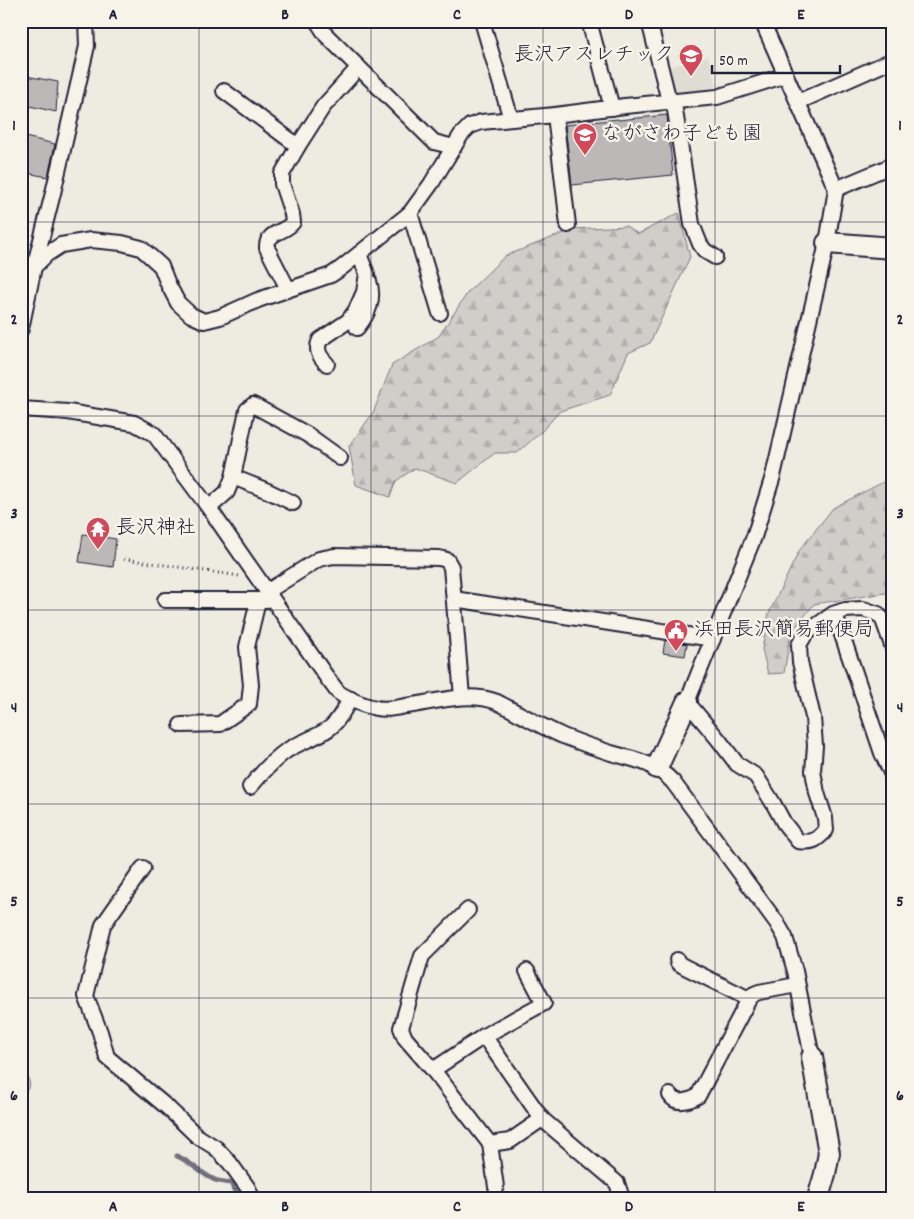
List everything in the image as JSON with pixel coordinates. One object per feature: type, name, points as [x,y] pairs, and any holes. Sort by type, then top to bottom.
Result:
[{"type":"street","points":[[21,329],[24,299],[53,193],[86,46],[86,21]]},
{"type":"street","points":[[318,21],[326,35],[434,142],[454,147]]},
{"type":"street","points":[[482,21],[511,119]]},
{"type":"street","points":[[589,21],[612,108]]},
{"type":"street","points":[[649,21],[670,102],[675,110],[692,224],[700,244],[705,251],[715,257]]},
{"type":"street","points":[[657,768],[687,702],[754,537],[773,476],[827,243],[836,189],[763,22]]},
{"type":"street","points":[[798,102],[893,60]]},
{"type":"street","points":[[288,289],[266,248],[267,241],[272,235],[290,226],[293,222],[281,179],[284,170],[323,106],[358,68]]},
{"type":"street","points":[[34,267],[47,254],[61,245],[91,240],[122,242],[141,248],[161,266],[178,303],[191,315],[204,321],[220,317],[258,300],[331,275],[359,254],[410,213],[465,130],[475,123],[717,96],[786,75]]},
{"type":"street","points":[[224,91],[298,146]]},
{"type":"street","points":[[554,115],[568,225]]},
{"type":"street","points":[[836,189],[893,165]]},
{"type":"street","points":[[410,213],[440,313]]},
{"type":"street","points":[[827,243],[893,248]]},
{"type":"street","points":[[357,328],[367,315],[372,299],[372,289],[359,254]]},
{"type":"street","points":[[327,364],[319,355],[318,344],[320,340],[348,321],[352,316],[364,292],[367,274]]},
{"type":"street","points":[[209,508],[227,492],[233,477],[247,410],[253,405],[308,435],[340,458]]},
{"type":"street","points":[[21,409],[68,412],[134,422],[154,434],[259,579],[266,597],[337,691],[350,699],[376,708],[398,708],[462,697],[488,698],[562,735],[634,759],[665,773],[777,923],[785,937],[795,971],[829,1153],[818,1198]]},
{"type":"street","points":[[233,477],[293,503]]},
{"type":"street","points":[[165,600],[266,597],[320,559],[326,557],[439,558],[447,560],[451,567],[462,697]]},
{"type":"street","points":[[181,725],[220,724],[249,704],[251,685],[247,647],[266,597]]},
{"type":"street","points":[[454,599],[713,639]]},
{"type":"street","points":[[687,702],[737,764],[756,776],[784,823],[798,841],[809,843],[819,838],[826,830],[826,818],[816,794],[813,771],[816,746],[814,717],[800,662],[799,645],[806,633],[835,614],[845,610],[863,609],[878,614],[893,648]]},
{"type":"street","points":[[835,614],[882,753],[893,777]]},
{"type":"street","points":[[250,787],[271,763],[283,753],[294,745],[328,730],[334,725],[350,699]]},
{"type":"street","points":[[143,868],[103,926],[86,996],[107,1056],[168,1108],[197,1136],[216,1148],[230,1163],[248,1188],[252,1198]]},
{"type":"street","points":[[468,910],[422,956],[401,1028],[405,1038],[433,1070],[490,1144],[496,1187]]},
{"type":"street","points":[[676,960],[685,967],[749,999]]},
{"type":"street","points":[[433,1070],[484,1036],[544,1003],[527,971]]},
{"type":"street","points":[[670,1095],[672,1099],[677,1101],[693,1099],[698,1096],[749,999],[754,994],[797,985]]},
{"type":"street","points":[[484,1036],[542,1119],[616,1183],[622,1198]]},
{"type":"street","points":[[490,1144],[510,1141],[542,1119]]},
{"type":"path","points":[[124,559],[259,579]]},
{"type":"shaded area","name":"長沢アスレチック","points":[[708,56],[717,86],[671,93],[665,68]]},
{"type":"green space","points":[[679,213],[690,257],[650,343],[628,353],[610,395],[560,411],[542,431],[517,453],[495,453],[457,483],[415,468],[396,481],[390,497],[356,485],[349,446],[373,413],[392,365],[439,336],[468,292],[505,256],[574,229],[626,226],[638,234]]},
{"type":"green space","points":[[893,477],[893,595],[885,593],[814,604],[791,633],[784,673],[768,674],[762,649],[769,613],[799,551],[833,508]]},
{"type":"green space","points":[[21,1054],[30,1085],[21,1099]]},
{"type":"building","points":[[21,75],[58,82],[56,112],[21,104]]},
{"type":"building","points":[[667,115],[673,175],[572,185],[565,125]]},
{"type":"building","points":[[21,136],[55,144],[48,177],[21,172]]},
{"type":"building","name":"長沢神社","points":[[83,534],[116,539],[113,567],[79,562]]},
{"type":"building","points":[[665,640],[687,644],[685,656],[663,653]]},
{"type":"waterway","points":[[177,1156],[217,1181],[231,1183],[240,1198]]},
{"type":"place","name":"長沢アスレチック","points":[[691,77]]},
{"type":"place","name":"ながさわ子ども園","points":[[585,156]]},
{"type":"place","name":"長沢神社","points":[[98,550]]},
{"type":"place","name":"浜田長沢簡易郵便局","points":[[676,652]]}]
